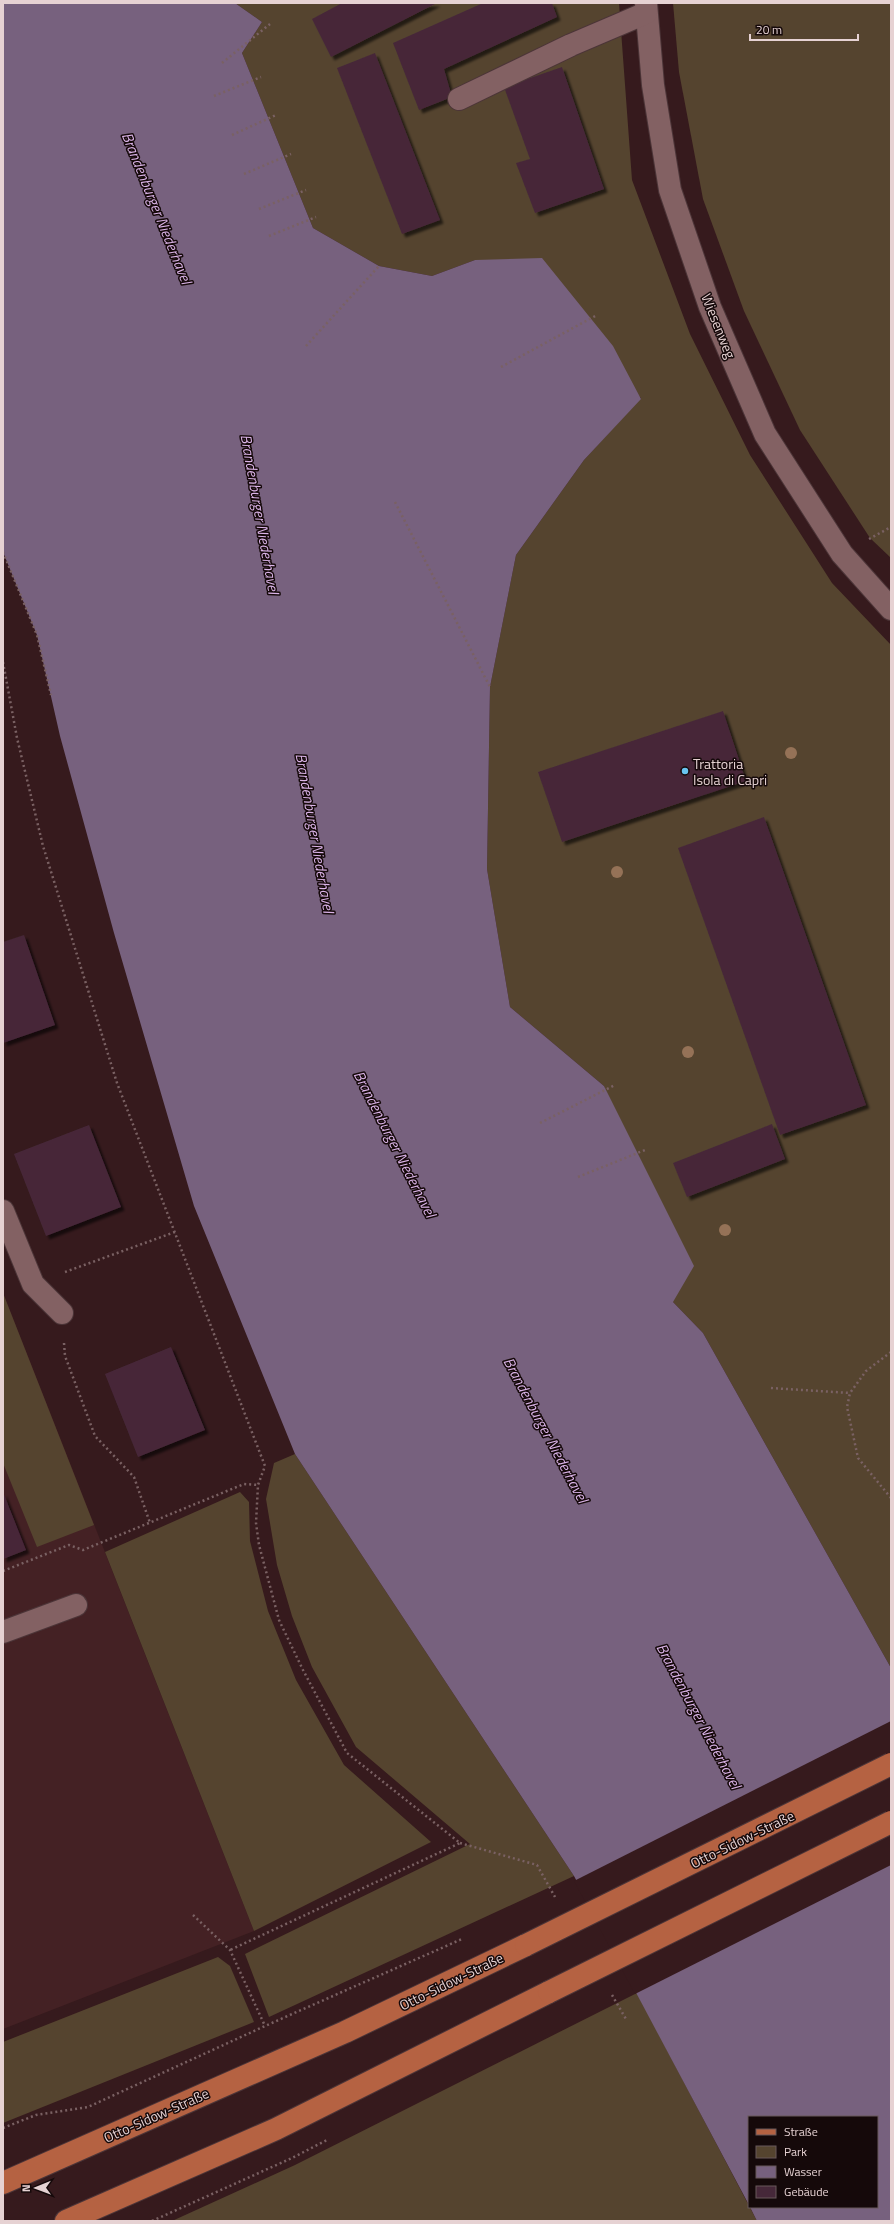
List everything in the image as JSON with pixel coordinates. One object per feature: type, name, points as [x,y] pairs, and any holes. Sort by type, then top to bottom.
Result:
[{"type":"main road","name":"Otto-Sidow-Straße","points":[[3,2183],[345,2032],[526,1945],[891,1764]]},
{"type":"main road","points":[[66,2221],[276,2129],[891,1822]]},
{"type":"street","points":[[459,99],[646,8]]},
{"type":"street","name":"Wiesenweg","points":[[646,8],[653,85],[670,190],[710,307],[765,434],[842,554],[891,609]]},
{"type":"street","points":[[3,1211],[33,1284],[62,1313]]},
{"type":"street","points":[[3,1632],[76,1605]]},
{"type":"path","points":[[222,63],[270,24]]},
{"type":"path","points":[[214,96],[261,77]]},
{"type":"path","points":[[232,135],[276,115]]},
{"type":"path","points":[[244,174],[291,154]]},
{"type":"path","points":[[260,210],[306,190]]},
{"type":"path","points":[[269,236],[316,217]]},
{"type":"path","points":[[306,346],[379,266]]},
{"type":"path","points":[[501,368],[597,315]]},
{"type":"path","points":[[395,502],[490,687]]},
{"type":"path","points":[[3,552],[37,635],[51,695]]},
{"type":"path","points":[[3,662],[17,738],[43,846],[117,1083],[264,1466],[258,1485],[256,1523],[259,1545],[279,1620],[347,1753],[460,1843],[230,1950]]},
{"type":"path","points":[[540,1123],[615,1085]]},
{"type":"path","points":[[578,1176],[645,1150]]},
{"type":"path","points":[[33,1284],[175,1232]]},
{"type":"path","points":[[62,1313],[65,1356],[95,1436],[134,1477],[150,1523]]},
{"type":"path","points":[[891,1352],[866,1371],[850,1393],[847,1407],[858,1458],[891,1498]]},
{"type":"path","points":[[771,1388],[850,1393]]},
{"type":"path","points":[[3,1571],[69,1545],[83,1550],[244,1484],[258,1485]]},
{"type":"path","points":[[193,1915],[230,1950],[265,2026]]},
{"type":"path","points":[[3,2128],[36,2115],[88,2107],[265,2026],[469,1937]]},
{"type":"shaded area","points":[[3,1293],[254,1931],[3,2029]]},
{"type":"green space","points":[[235,3],[619,3],[632,180],[690,334],[750,455],[832,583],[891,645],[891,1668],[703,1333],[673,1302],[604,1086],[510,1007],[487,869],[490,687],[516,555],[584,460],[641,398],[475,260],[432,276],[379,266],[313,228],[242,53],[262,22]]},
{"type":"green space","points":[[673,3],[891,3],[891,558],[870,538],[800,430],[744,311],[703,199],[679,72]]},
{"type":"green space","points":[[3,1293],[94,1525],[37,1547],[3,1463]]},
{"type":"green space","points":[[295,1454],[574,1876],[269,2017],[245,1954],[470,1844],[356,1747],[312,1667],[292,1616],[277,1565],[266,1499],[274,1463]]},
{"type":"green space","points":[[240,1492],[249,1502],[250,1541],[268,1611],[296,1680],[344,1765],[431,1842],[254,1931],[105,1552]]},
{"type":"green space","points":[[218,1957],[230,1966],[254,2022],[3,2123],[3,2042]]},
{"type":"green space","points":[[637,1993],[748,2204],[748,2208],[750,2208],[757,2221],[172,2221],[295,2165]]},
{"type":"water","name":"Brandenburger Niederhavel","points":[[3,3],[235,3],[262,22],[242,53],[313,228],[379,266],[432,276],[475,260],[542,258],[613,346],[641,399],[584,460],[516,555],[490,687],[487,869],[510,1007],[604,1086],[694,1266],[673,1302],[703,1333],[891,1668],[891,2221],[757,2221],[750,2208],[878,2208],[878,2116],[748,2116],[748,2203],[574,1876],[295,1454],[194,1206],[114,933],[60,736],[37,635],[3,552]]},
{"type":"pier","points":[[891,1721],[891,1865],[635,1994],[574,1881]]},
{"type":"building","points":[[342,3],[437,3],[331,57],[312,19]]},
{"type":"building","points":[[483,3],[552,3],[557,17],[444,69],[452,97],[419,110],[393,43]]},
{"type":"building","points":[[375,53],[440,220],[402,234],[337,68]]},
{"type":"building","points":[[562,67],[604,189],[535,213],[516,163],[530,159],[504,87]]},
{"type":"building","points":[[723,711],[746,781],[562,842],[538,772]]},
{"type":"building","points":[[764,817],[866,1105],[780,1135],[678,848]]},
{"type":"building","points":[[24,935],[55,1025],[3,1043],[3,942]]},
{"type":"building","points":[[772,1124],[785,1159],[687,1197],[673,1163]]},
{"type":"building","points":[[89,1125],[121,1207],[46,1236],[14,1154]]},
{"type":"building","points":[[171,1347],[205,1430],[138,1457],[105,1374]]},
{"type":"building","points":[[3,1492],[26,1550],[3,1559]]},
{"type":"place","name":"Trattoria Isola di Capri","points":[[685,771]]}]
